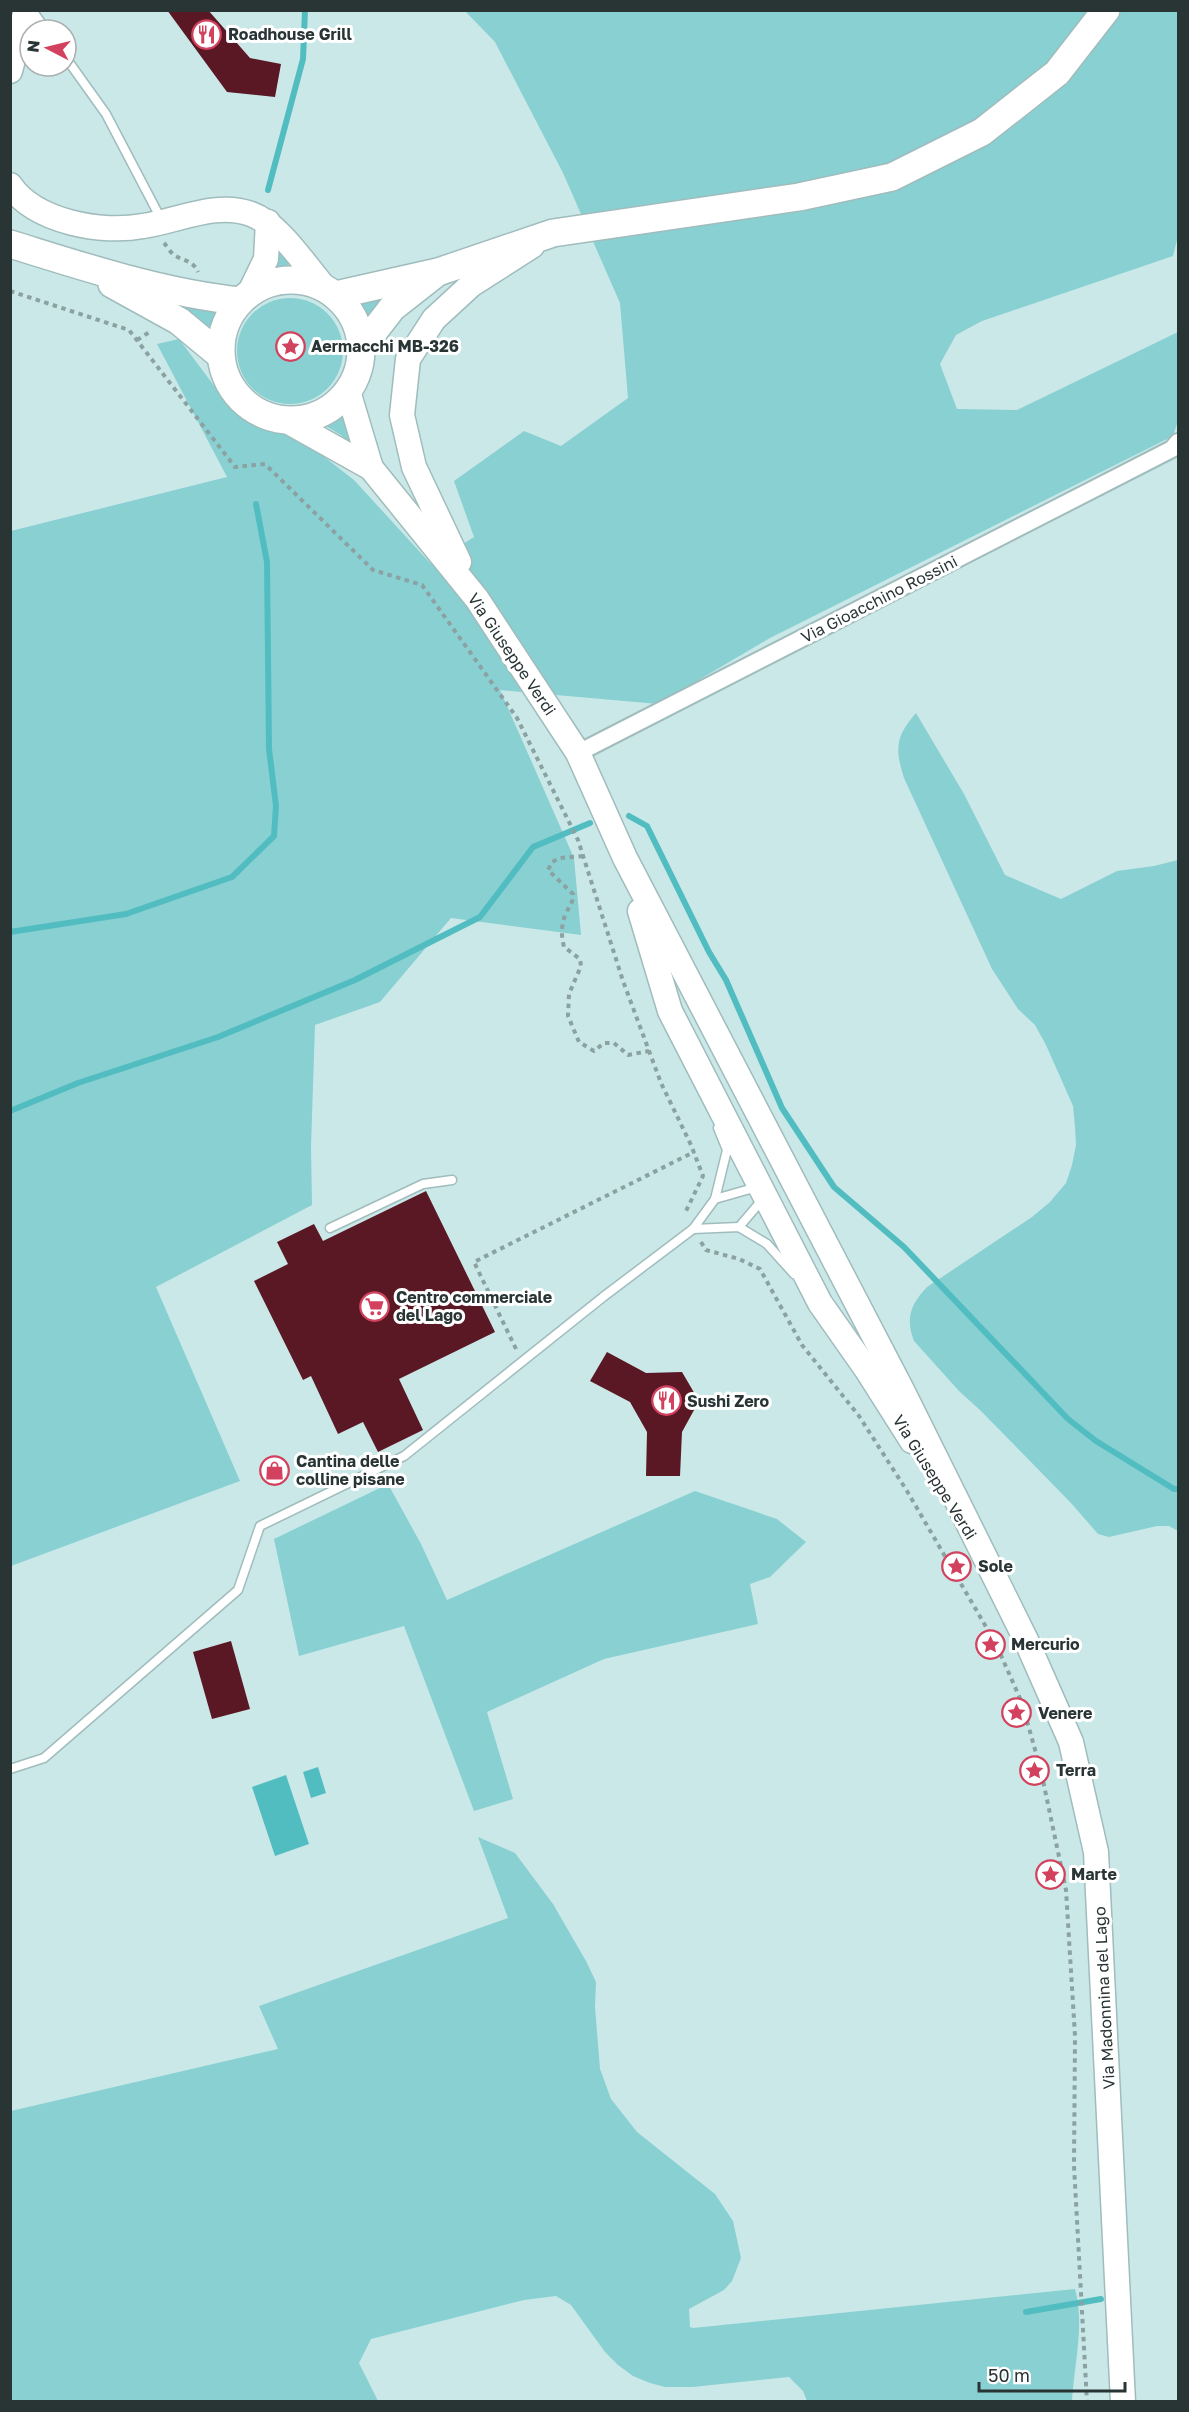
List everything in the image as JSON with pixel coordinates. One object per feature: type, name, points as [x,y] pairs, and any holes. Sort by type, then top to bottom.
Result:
[{"type":"main road","points":[[10,71],[26,10]]},
{"type":"main road","points":[[10,244],[202,297],[245,296],[268,283],[286,279],[306,281],[330,291],[438,272],[553,233],[799,197],[892,177],[982,132],[1057,73],[1106,10]]},
{"type":"main road","points":[[10,184],[19,197],[49,215],[91,227],[141,227],[210,211],[230,209],[249,213],[268,222],[350,310],[358,328],[362,348],[358,370],[348,391],[332,408],[310,418],[287,421],[267,417],[249,407],[235,393],[225,375],[220,355],[222,336],[228,317],[245,296],[266,259],[268,222]]},
{"type":"main road","points":[[477,599],[414,467],[402,415],[408,359],[434,319],[471,285],[553,233]]},
{"type":"main road","points":[[77,264],[179,321],[220,355]]},
{"type":"main road","points":[[362,348],[392,308],[438,272]]},
{"type":"main road","name":"Via Giuseppe Verdi","points":[[348,391],[371,468]]},
{"type":"main road","name":"Via Giuseppe Verdi","points":[[287,421],[371,468],[477,599],[578,753],[625,858],[902,1390],[979,1546]]},
{"type":"main road","name":"Via Giuseppe Verdi","points":[[625,858],[670,1011],[820,1303],[867,1370],[979,1546]]},
{"type":"main road","name":"Via Giuseppe Verdi","points":[[724,1050],[731,1086],[771,1166],[766,1194]]},
{"type":"main road","name":"Via Giuseppe Verdi","points":[[766,1194],[786,1199],[851,1293]]},
{"type":"main road","name":"Via Madonnina del Lago","points":[[979,1546],[1026,1640],[1071,1742],[1096,1852],[1123,2402]]},
{"type":"street","name":"Via Gioacchino Rossini","points":[[578,753],[1172,450],[1179,442]]},
{"type":"lane","points":[[78,75],[106,114],[162,222]]},
{"type":"lane","points":[[10,1769],[44,1758],[238,1590],[260,1526],[404,1456],[603,1297],[693,1229],[715,1198],[727,1150],[670,1011]]},
{"type":"lane","points":[[330,1228],[423,1184],[452,1180]]},
{"type":"lane","points":[[715,1198],[750,1189],[766,1194],[755,1211],[740,1227]]},
{"type":"lane","points":[[693,1229],[740,1227],[767,1244],[820,1303]]},
{"type":"path","points":[[162,222],[164,243],[173,254],[196,267],[199,275]]},
{"type":"path","points":[[10,291],[129,330],[235,467],[265,464],[373,570],[422,585],[517,718],[578,840],[623,981],[649,1051],[661,1083],[704,1176],[686,1211],[693,1229],[706,1250],[739,1259],[760,1269],[802,1345],[859,1416],[907,1491],[996,1644],[1022,1703],[1041,1772],[1066,1890],[1075,2036],[1074,2166],[1087,2402]]},
{"type":"path","points":[[583,856],[552,861],[548,870],[573,894],[573,904],[567,912],[561,931],[564,947],[580,959],[581,966],[569,994],[568,1016],[579,1042],[594,1051],[604,1044],[614,1043],[628,1055],[649,1051]]},
{"type":"path","points":[[508,1373],[501,1362],[516,1348],[474,1262],[694,1152]]},
{"type":"shaded area","points":[[465,11],[1178,11],[1178,236],[1173,256],[982,321],[956,335],[940,364],[957,409],[1017,410],[1178,332],[1178,421],[1173,436],[770,638],[658,704],[500,690],[574,858],[581,935],[451,918],[380,1002],[315,1025],[311,1147],[312,1205],[156,1287],[240,1481],[11,1566],[11,531],[227,477],[157,344],[179,339],[230,407],[256,423],[296,435],[354,480],[431,564],[474,537],[454,481],[524,431],[561,446],[628,398],[620,303],[563,173],[495,42]]},
{"type":"shaded area","points":[[275,237],[287,260],[289,267],[276,269]]},
{"type":"shaded area","points":[[409,285],[367,322],[357,303]]},
{"type":"shaded area","points":[[153,294],[199,309],[219,310],[210,332]]},
{"type":"shaded area","points":[[290,298],[310,302],[327,314],[339,331],[343,351],[339,371],[327,388],[310,400],[290,404],[270,400],[253,388],[241,371],[237,351],[241,331],[253,314],[270,302]]},
{"type":"shaded area","points":[[347,409],[360,453],[341,435],[324,425]]},
{"type":"shaded area","points":[[916,713],[964,794],[1005,875],[1061,899],[1117,871],[1178,860],[1178,1531],[1169,1526],[1157,1526],[1109,1537],[1098,1534],[1071,1503],[959,1391],[914,1341],[911,1333],[911,1312],[921,1293],[1032,1217],[1050,1202],[1066,1183],[1076,1145],[1073,1106],[1046,1045],[1035,1025],[1018,1009],[992,969],[904,778],[899,759],[899,744],[904,729]]},
{"type":"shaded area","points":[[388,1484],[421,1544],[447,1600],[695,1491],[777,1519],[806,1542],[770,1577],[750,1584],[758,1624],[604,1659],[487,1712],[513,1799],[474,1811],[404,1626],[299,1656],[274,1539]]},
{"type":"shaded area","points":[[318,1767],[326,1793],[311,1798],[303,1772]]},
{"type":"shaded area","points":[[286,1775],[309,1844],[275,1856],[252,1787]]},
{"type":"shaded area","points":[[478,1837],[515,1853],[553,1904],[586,1961],[596,1982],[595,2007],[600,2069],[611,2099],[637,2132],[715,2194],[733,2221],[741,2258],[732,2281],[724,2290],[689,2309],[690,2327],[1075,2289],[1079,2330],[1072,2401],[807,2401],[803,2391],[789,2377],[693,2387],[665,2387],[633,2376],[618,2365],[605,2352],[571,2305],[556,2296],[524,2300],[371,2339],[359,2363],[378,2401],[11,2401],[11,2111],[278,2049],[259,2006],[508,1918]]},
{"type":"building","name":"Roadhouse Grill","points":[[167,10],[208,10],[250,58],[281,64],[275,97],[227,92]]},
{"type":"building","name":"Centro commerciale del Lago","points":[[426,1191],[495,1332],[399,1379],[423,1430],[378,1452],[363,1422],[338,1434],[311,1376],[303,1380],[254,1281],[288,1264],[277,1242],[314,1224],[323,1241]]},
{"type":"building","points":[[607,1352],[646,1373],[682,1372],[699,1401],[682,1432],[680,1476],[646,1476],[647,1432],[630,1402],[590,1381]]},
{"type":"building","points":[[231,1641],[250,1709],[212,1719],[193,1652]]},
{"type":"waterway","points":[[268,190],[303,59],[305,10]]},
{"type":"waterway","points":[[10,932],[126,914],[232,877],[274,836],[276,806],[269,749],[267,562],[256,504]]},
{"type":"waterway","points":[[629,816],[647,826],[709,952],[726,980],[782,1108],[834,1187],[904,1247],[1068,1419],[1096,1441],[1174,1489],[1178,1489]]},
{"type":"waterway","points":[[10,1111],[78,1083],[218,1037],[355,980],[480,917],[533,847],[590,823]]},
{"type":"waterway","points":[[1026,2312],[1101,2299]]},
{"type":"place","name":"Roadhouse Grill","points":[[207,34]]},
{"type":"place","name":"Aermacchi MB-326","points":[[290,346]]},
{"type":"place","name":"Centro commerciale del Lago","points":[[375,1306]]},
{"type":"place","name":"Sushi Zero","points":[[666,1401]]},
{"type":"place","name":"Cantina delle colline pisane","points":[[275,1470]]},
{"type":"place","name":"Sole","points":[[957,1566]]},
{"type":"place","name":"Mercurio","points":[[990,1644]]},
{"type":"place","name":"Venere","points":[[1017,1713]]},
{"type":"place","name":"Terra","points":[[1035,1770]]},
{"type":"place","name":"Marte","points":[[1050,1874]]}]
